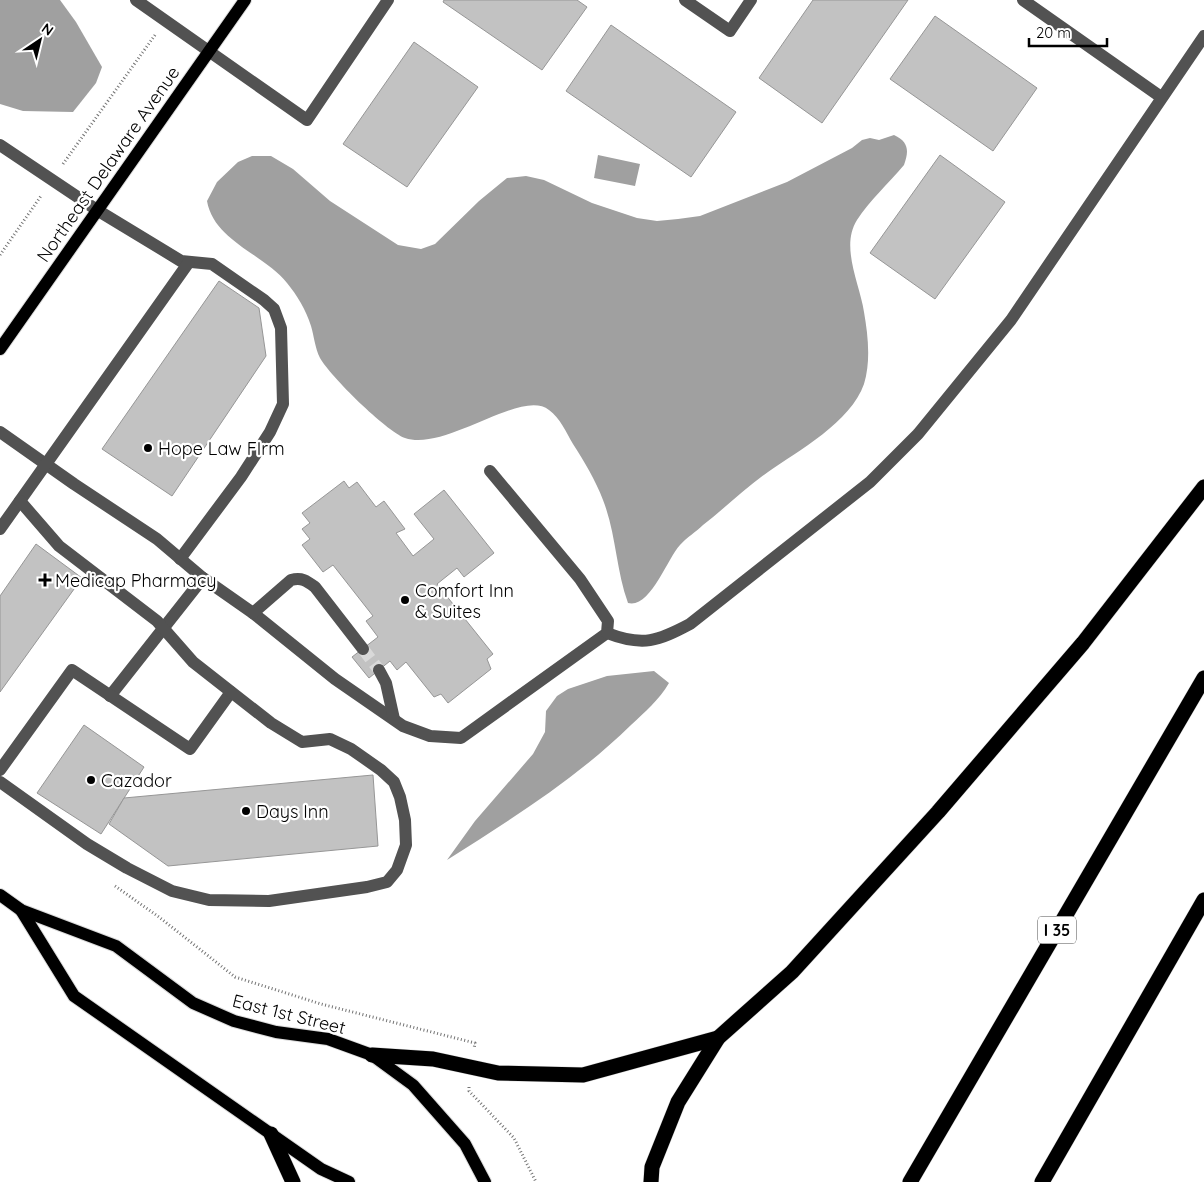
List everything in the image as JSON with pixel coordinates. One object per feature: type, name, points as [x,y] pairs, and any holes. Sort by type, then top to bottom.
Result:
[{"type":"highway","points":[[651,1182],[652,1167],[678,1102],[718,1038],[792,972],[938,812],[1083,643],[1204,487]]},
{"type":"highway","name":"I 35","points":[[910,1182],[1204,678]]},
{"type":"highway","points":[[1042,1182],[1204,900]]},
{"type":"highway","points":[[372,1055],[433,1059],[498,1073],[583,1075],[718,1038]]},
{"type":"highway","points":[[271,1134],[293,1182]]},
{"type":"main road","name":"Northeast Delaware Avenue","points":[[0,349],[245,0]]},
{"type":"main road","name":"East 1st Street","points":[[0,895],[21,910],[116,946],[193,1003],[234,1021],[276,1032],[328,1039],[372,1055],[413,1085],[465,1144],[485,1182]]},
{"type":"main road","name":"East 1st Street","points":[[21,910],[74,996],[320,1169],[349,1182]]},
{"type":"lane","points":[[136,0],[307,120],[388,0]]},
{"type":"lane","points":[[685,0],[730,31],[751,0]]},
{"type":"lane","points":[[1023,0],[1162,96]]},
{"type":"lane","points":[[607,633],[626,640],[643,642],[664,638],[690,624],[870,482],[918,434],[1011,320],[1204,36]]},
{"type":"lane","points":[[0,145],[97,210],[181,261],[212,264],[274,309],[281,328],[283,404],[270,432],[241,477],[180,559]]},
{"type":"lane","points":[[0,529],[190,262]]},
{"type":"lane","points":[[0,432],[157,539],[203,578],[253,613],[321,668],[394,720],[403,726],[430,736],[460,738],[607,633],[608,621],[580,579],[490,471]]},
{"type":"lane","points":[[0,782],[87,844],[127,868],[172,891],[209,900],[269,900],[367,887],[387,882],[397,870],[406,845],[405,820],[400,797],[394,782],[351,749],[330,739],[302,742],[271,723],[193,662],[163,627],[59,546],[20,501]]},
{"type":"lane","points":[[110,696],[203,578]]},
{"type":"lane","points":[[253,613],[292,580],[298,578],[306,580],[315,588],[363,649]]},
{"type":"lane","points":[[0,770],[72,670],[190,750],[231,692]]},
{"type":"lane","points":[[379,670],[386,683],[394,720]]},
{"type":"path","points":[[0,255],[165,20]]},
{"type":"path","points":[[112,883],[159,917],[235,977],[321,1004],[475,1043],[469,1091],[514,1138],[536,1182]]},
{"type":"shaded area","points":[[0,0],[60,0],[76,22],[102,67],[96,83],[73,112],[23,111],[0,104]]},
{"type":"shaded area","points":[[894,135],[903,141],[906,147],[907,155],[904,165],[857,220],[850,242],[853,266],[864,312],[868,348],[868,366],[864,384],[857,398],[836,423],[760,478],[686,539],[675,552],[651,591],[636,603],[628,603],[621,578],[611,525],[600,493],[590,471],[560,421],[553,413],[536,405],[520,407],[441,436],[422,440],[405,438],[396,433],[359,402],[326,366],[318,354],[307,314],[287,283],[219,227],[207,201],[217,182],[238,162],[252,156],[271,156],[293,169],[330,201],[398,245],[421,249],[435,244],[479,201],[507,178],[526,176],[544,180],[592,203],[637,218],[657,221],[678,219],[700,216],[787,182],[852,148],[862,140],[870,138],[879,140]]},
{"type":"shaded area","points":[[598,155],[640,164],[635,186],[594,178]]},
{"type":"shaded area","points":[[654,671],[669,683],[652,706],[610,745],[565,781],[447,860],[475,821],[533,754],[545,732],[546,711],[557,696],[568,689],[607,676]]},
{"type":"building","points":[[444,0],[577,0],[587,7],[542,70],[443,2]]},
{"type":"building","points":[[813,0],[908,0],[822,123],[759,78]]},
{"type":"building","points":[[935,16],[1037,88],[993,151],[890,79]]},
{"type":"building","points":[[611,25],[736,112],[691,177],[566,91]]},
{"type":"building","points":[[414,42],[478,87],[407,187],[343,144]]},
{"type":"building","points":[[940,155],[1005,202],[935,299],[870,253]]},
{"type":"building","points":[[219,281],[259,308],[266,356],[172,496],[102,449]]},
{"type":"building","name":"Comfort Inn & Suites","points":[[344,481],[349,488],[357,482],[376,507],[384,501],[405,529],[396,533],[413,556],[434,539],[414,514],[444,490],[494,553],[464,577],[457,568],[437,584],[493,654],[487,659],[491,669],[448,703],[441,694],[434,697],[406,662],[397,670],[390,661],[369,678],[352,657],[378,637],[366,621],[373,616],[333,565],[323,572],[302,545],[310,539],[302,529],[310,523],[302,513]]},
{"type":"building","points":[[36,544],[82,578],[0,692],[0,596]]},
{"type":"building","name":"Cazador","points":[[84,725],[144,767],[101,834],[37,793]]},
{"type":"building","name":"Days Inn","points":[[373,775],[378,846],[168,866],[109,824],[124,798]]},
{"type":"tunnel","points":[[363,649],[379,670]]},
{"type":"place","name":"Hope Law FIrm","points":[[148,448]]},
{"type":"place","name":"Medicap Pharmacy","points":[[45,580]]},
{"type":"place","name":"Comfort Inn & Suites","points":[[405,600]]},
{"type":"place","name":"Cazador","points":[[91,780]]},
{"type":"place","name":"Days Inn","points":[[246,811]]}]
